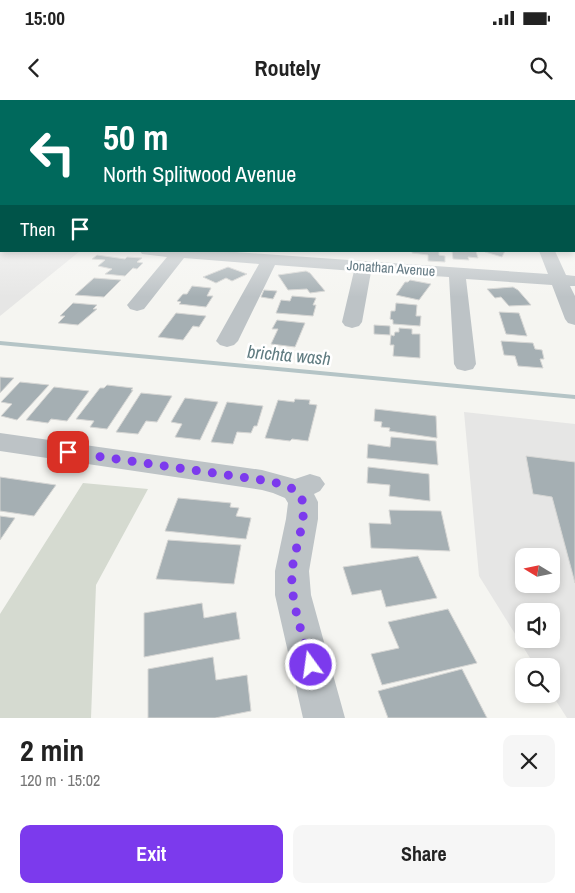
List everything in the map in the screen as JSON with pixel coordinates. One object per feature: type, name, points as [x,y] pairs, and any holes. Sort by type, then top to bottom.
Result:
[{"type":"street","name":"Jonathan Avenue","points":[[179,252],[567,281]]},
{"type":"street","points":[[137,305],[179,252]]},
{"type":"street","points":[[549,252],[567,281],[575,319]]},
{"type":"street","points":[[227,341],[269,260]]},
{"type":"street","points":[[352,322],[364,266]]},
{"type":"street","points":[[457,273],[465,364]]},
{"type":"street","points":[[0,442],[303,487],[302,519],[292,571],[293,595],[324,718]]},
{"type":"shaded area","points":[[0,252],[79,252],[0,316]]},
{"type":"shaded area","points":[[464,412],[575,424],[575,718],[567,718],[557,703],[560,703],[560,658],[530,658],[524,648],[560,648],[560,603],[515,603],[515,634],[479,576]]},
{"type":"shaded area","points":[[83,483],[148,489],[96,585],[91,718],[0,718],[0,614]]},
{"type":"building","points":[[439,252],[439,255],[445,256],[445,262],[428,261],[428,255],[412,253]]},
{"type":"building","points":[[452,252],[476,252],[478,258],[468,257],[469,260],[453,259]]},
{"type":"building","points":[[485,252],[504,252],[502,257]]},
{"type":"building","points":[[97,255],[125,259],[127,257],[142,258],[137,262],[143,263],[137,269],[133,268],[125,276],[105,274],[112,269],[98,266],[105,260],[92,259]]},
{"type":"building","points":[[228,267],[247,274],[232,281],[226,278],[216,283],[203,277]]},
{"type":"building","points":[[306,271],[310,273],[325,291],[310,293],[307,289],[288,290],[278,275]]},
{"type":"building","points":[[94,278],[121,280],[104,297],[75,295]]},
{"type":"building","points":[[410,280],[431,284],[419,300],[396,295],[405,282]]},
{"type":"building","points":[[192,286],[211,288],[207,296],[213,296],[206,307],[179,304],[181,302],[177,301],[183,294],[187,294]]},
{"type":"building","points":[[513,287],[531,305],[509,306],[501,297],[495,298],[487,289]]},
{"type":"building","points":[[264,290],[277,291],[273,299],[261,297]]},
{"type":"building","points":[[292,296],[316,298],[313,305],[316,305],[313,316],[276,313],[281,300],[290,301]]},
{"type":"building","points":[[73,303],[97,305],[93,309],[97,309],[78,325],[58,323],[65,316],[60,316]]},
{"type":"building","points":[[396,303],[417,305],[416,316],[421,316],[420,326],[393,324],[393,320],[390,319],[391,311],[395,311]]},
{"type":"building","points":[[499,312],[519,313],[527,336],[506,334]]},
{"type":"building","points":[[176,313],[206,316],[199,327],[193,326],[183,340],[158,337]]},
{"type":"building","points":[[277,320],[305,323],[295,347],[271,344],[278,329],[272,329]]},
{"type":"building","points":[[374,325],[390,326],[390,335],[374,334]]},
{"type":"building","points":[[399,328],[412,329],[412,334],[420,334],[420,358],[393,356],[394,345],[390,345],[391,335],[394,336],[395,332],[399,332]]},
{"type":"building","points":[[501,341],[533,343],[535,349],[542,350],[544,359],[540,359],[543,368],[518,366],[515,356],[504,355]]},
{"type":"building","points":[[0,377],[14,378],[0,393]]},
{"type":"building","points":[[20,382],[49,385],[17,420],[1,416],[12,404],[1,402]]},
{"type":"building","points":[[107,385],[133,388],[131,390],[133,390],[107,429],[90,427],[94,421],[76,419],[100,388],[104,388]]},
{"type":"building","points":[[54,387],[89,391],[67,421],[51,419],[48,423],[26,420]]},
{"type":"building","points":[[141,393],[172,396],[157,422],[146,421],[138,434],[116,432]]},
{"type":"building","points":[[185,398],[218,402],[200,440],[175,437],[182,424],[171,422]]},
{"type":"building","points":[[295,399],[310,400],[309,404],[317,405],[308,441],[265,438],[278,400],[294,402]]},
{"type":"building","points":[[227,402],[263,406],[257,426],[254,426],[251,433],[237,432],[233,444],[211,442]]},
{"type":"building","points":[[375,409],[436,416],[437,438],[389,431],[390,428],[381,427],[382,422],[374,421]]},
{"type":"building","points":[[391,437],[436,441],[438,465],[367,458],[368,444],[390,447]]},
{"type":"building","points":[[526,456],[575,462],[575,583],[552,497],[533,494]]},
{"type":"building","points":[[368,467],[429,474],[430,501],[389,496],[390,485],[367,483]]},
{"type":"building","points":[[0,477],[56,485],[34,516],[0,511]]},
{"type":"building","points":[[178,498],[231,503],[230,507],[239,508],[236,516],[251,518],[246,539],[165,531]]},
{"type":"building","points":[[389,510],[441,511],[450,551],[371,548],[369,523],[391,524]]},
{"type":"building","points":[[0,516],[15,518],[0,540]]},
{"type":"building","points":[[168,540],[241,545],[234,584],[156,579]]},
{"type":"building","points":[[418,556],[437,598],[386,607],[381,590],[352,595],[343,567]]},
{"type":"building","points":[[202,603],[204,618],[236,612],[240,639],[144,657],[144,613]]},
{"type":"building","points":[[448,609],[477,663],[382,685],[371,654],[399,648],[388,622]]},
{"type":"building","points":[[213,657],[216,680],[247,675],[251,711],[215,718],[148,718],[148,669]]},
{"type":"building","points":[[462,669],[487,718],[388,718],[378,691]]},
{"type":"waterway","name":"brichta wash","points":[[0,343],[575,397]]},
{"type":"route","points":[[68,452],[262,480],[281,484],[295,490],[303,502],[302,519],[292,571],[293,595],[311,665]]}]
